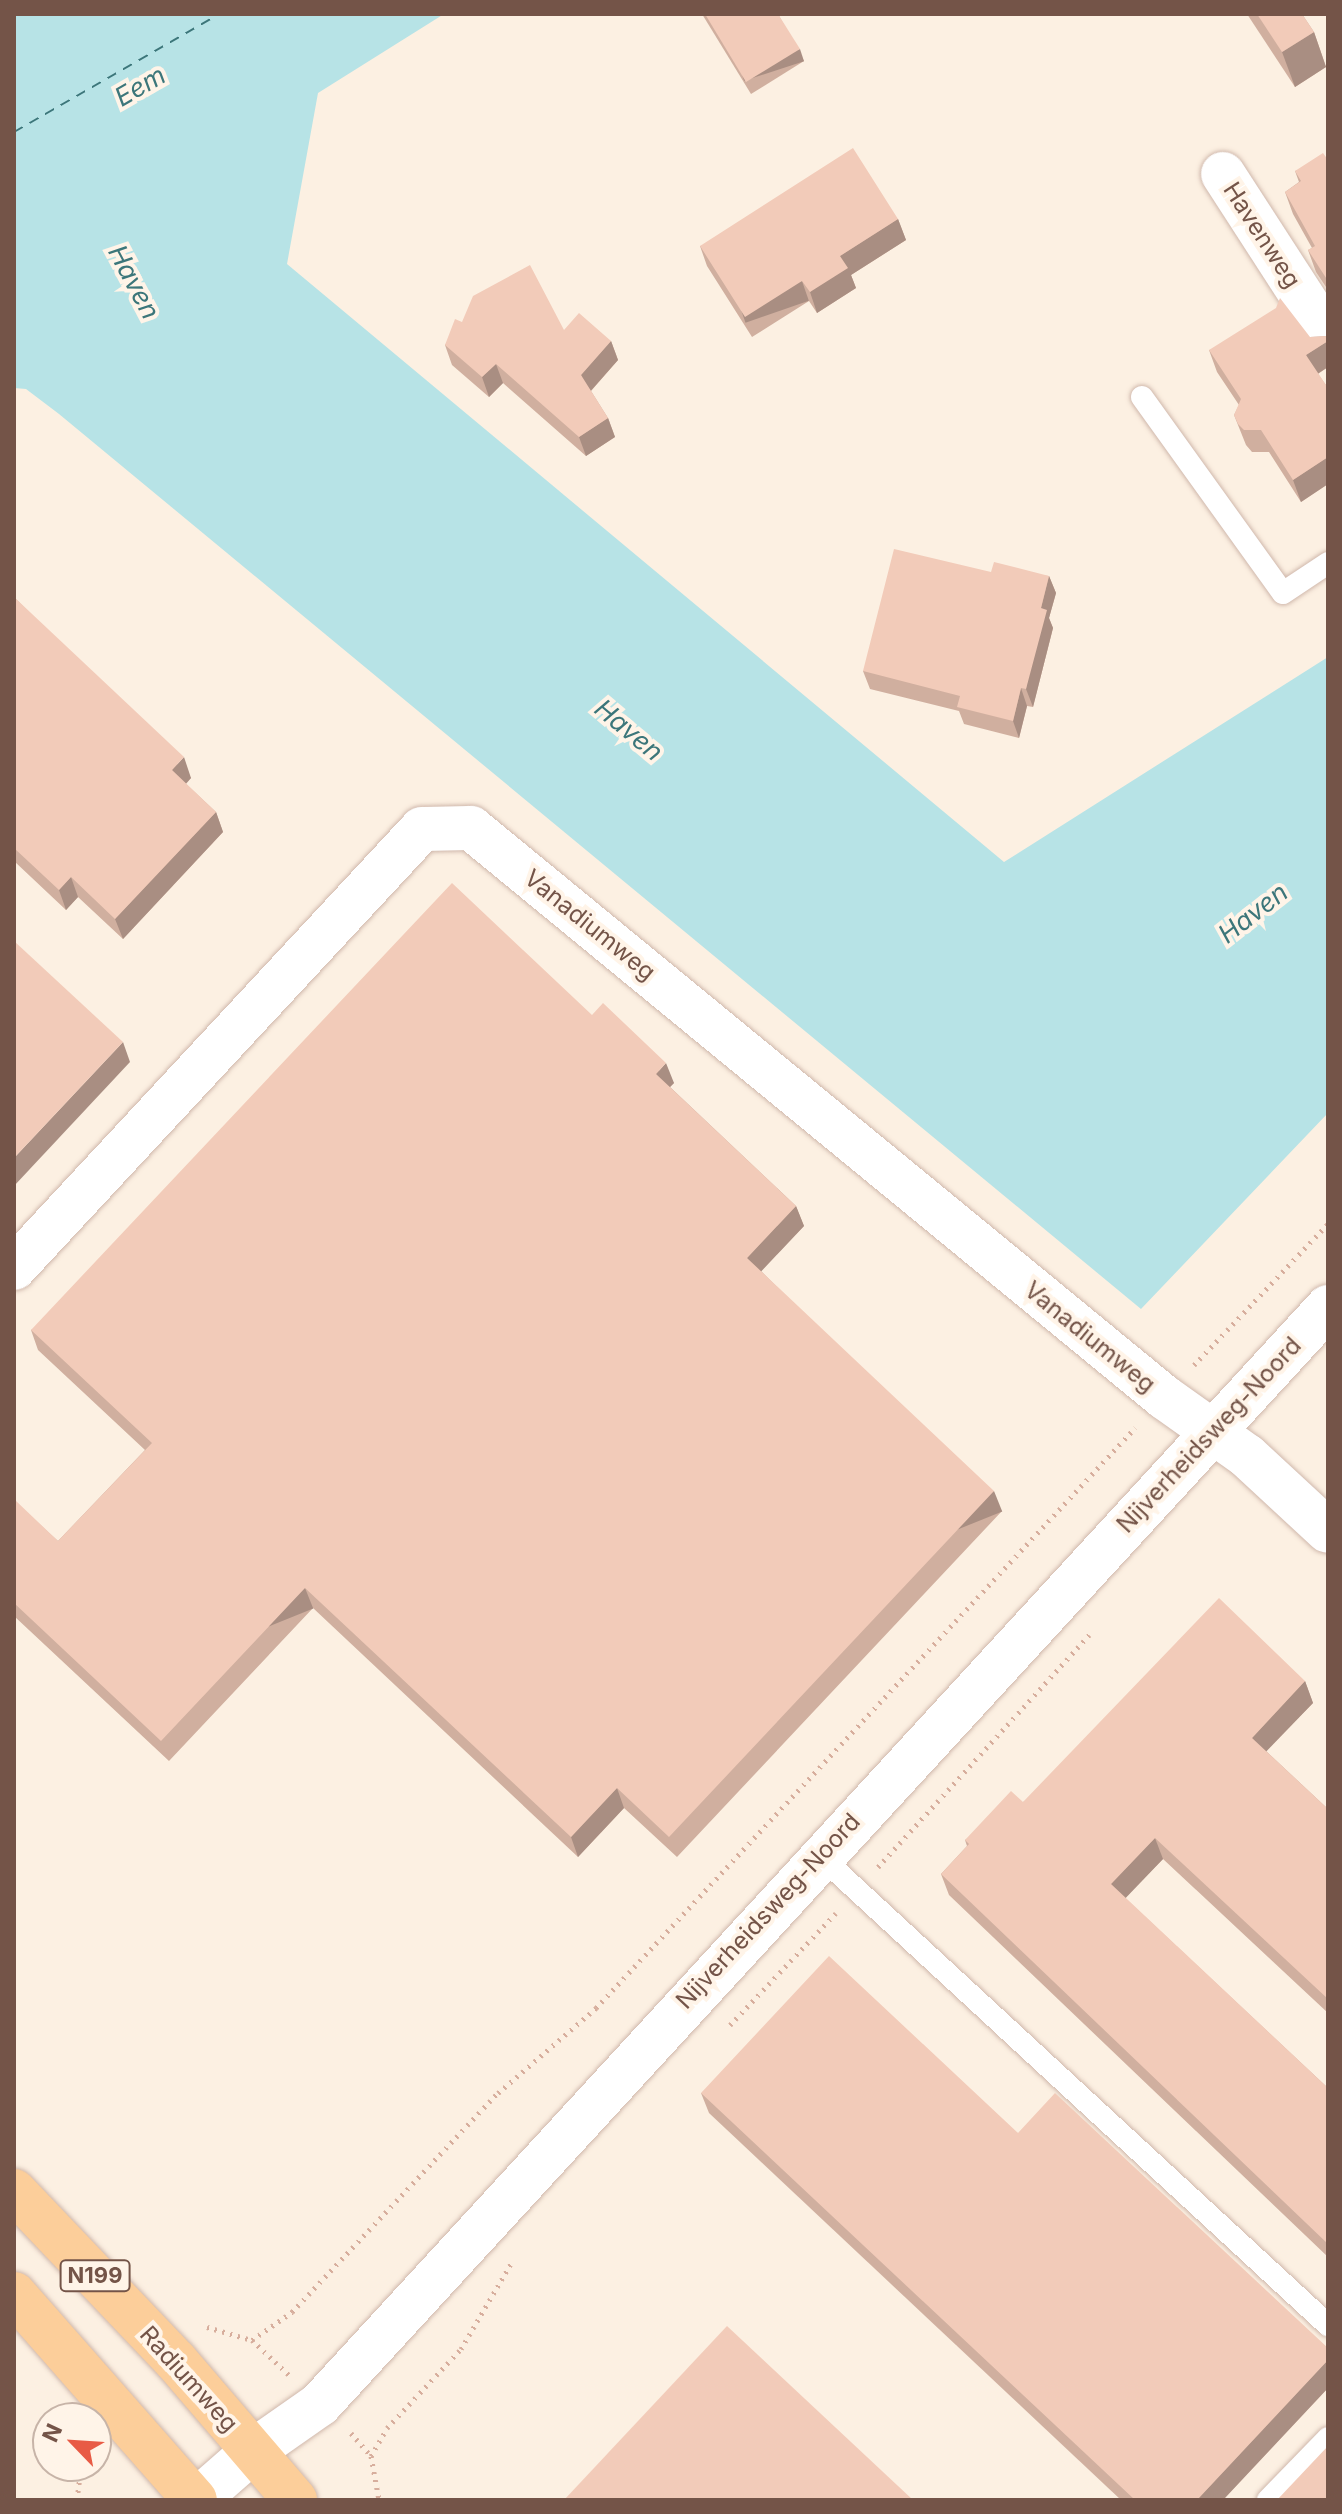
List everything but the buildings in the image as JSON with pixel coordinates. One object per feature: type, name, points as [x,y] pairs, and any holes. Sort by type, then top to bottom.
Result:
[{"type":"main road","name":"Radiumweg","points":[[14,2191],[176,2361],[295,2500]]},
{"type":"main road","name":"N199","points":[[14,2294],[196,2500]]},
{"type":"street","name":"Havenweg","points":[[1223,174],[1328,336]]},
{"type":"street","name":"Vanadiumweg","points":[[14,1268],[422,829],[471,828],[1164,1397],[1247,1456],[1328,1531]]},
{"type":"street","name":"Nijverheidsweg-Noord","points":[[196,2500],[253,2451],[320,2404],[819,1855],[1328,1307]]},
{"type":"lane","points":[[1142,397],[1283,593],[1328,563]]},
{"type":"lane","points":[[819,1855],[1328,2325]]},
{"type":"lane","points":[[1268,2500],[1328,2438]]},
{"type":"path","points":[[252,2340],[292,2312],[498,2093],[596,2008],[1328,1224]]},
{"type":"path","name":"Radiumweg","points":[[199,2320],[209,2329],[252,2340],[320,2404],[371,2456],[378,2500]]},
{"type":"water","points":[[14,14],[444,14],[318,93],[287,264],[1004,862],[1328,657],[1328,1113],[1141,1309],[59,414],[26,389],[14,388]]},
{"type":"ferry route","points":[[14,132],[219,14]]},
{"type":"water label","name":"Eem","points":[[140,86]]},
{"type":"water label","name":"Haven","points":[[134,282]]},
{"type":"water label","name":"Haven","points":[[629,730]]},
{"type":"water label","name":"Haven","points":[[1253,913]]}]
